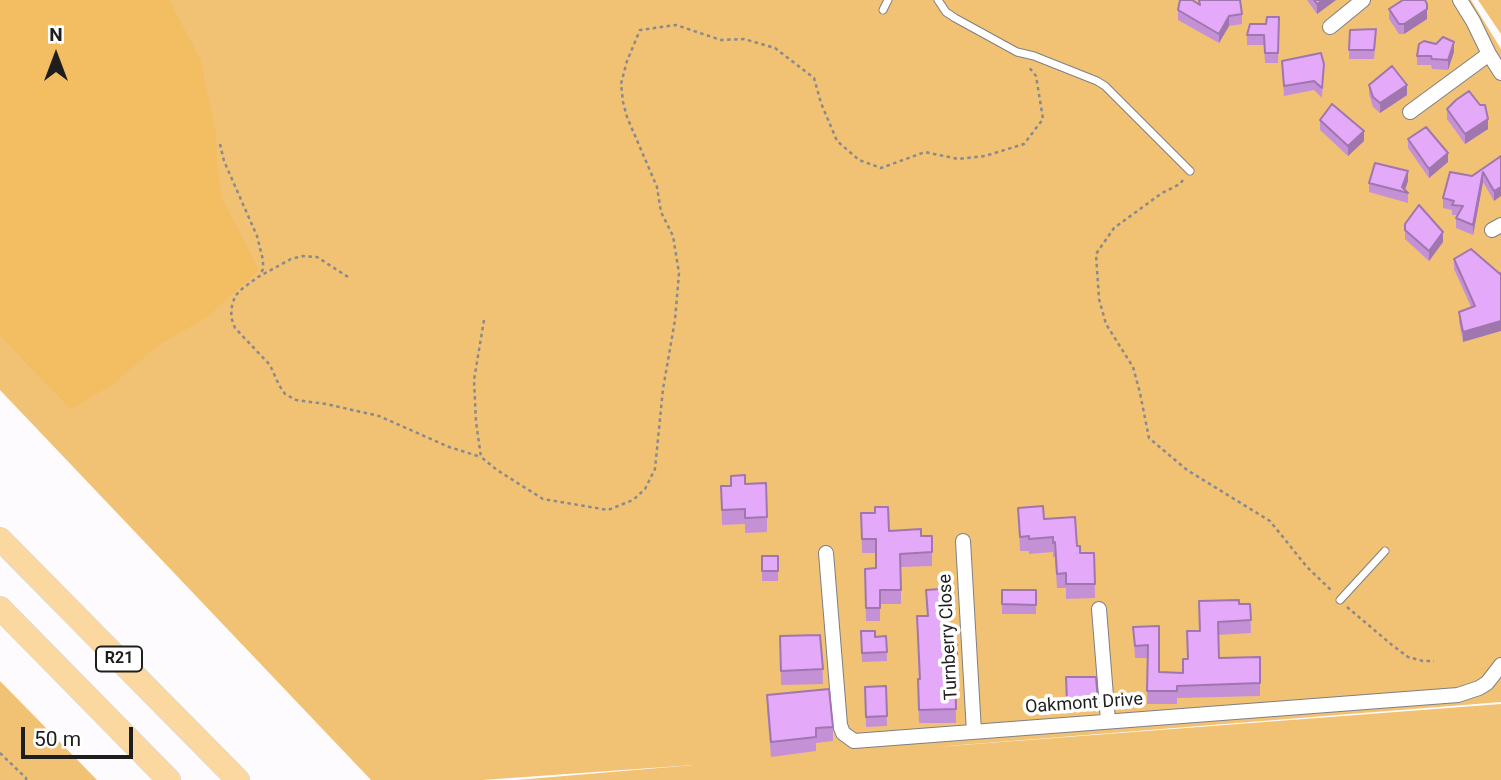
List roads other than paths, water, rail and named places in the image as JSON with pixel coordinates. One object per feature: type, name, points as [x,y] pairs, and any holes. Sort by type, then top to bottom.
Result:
[{"type":"highway","name":"R21","points":[[0,539],[238,780]]},
{"type":"highway","name":"R21","points":[[0,608],[169,780]]},
{"type":"street","points":[[1330,27],[1363,0]]},
{"type":"street","points":[[1460,0],[1501,72]]},
{"type":"street","points":[[1410,111],[1489,54]]},
{"type":"street","name":"Turnberry Close","points":[[963,541],[975,732]]},
{"type":"street","name":"Oakmont Drive","points":[[826,552],[839,721],[843,733],[860,741],[1458,695],[1487,683],[1501,665]]},
{"type":"street","points":[[1099,609],[1108,721]]},
{"type":"lane","points":[[883,10],[888,0]]},
{"type":"lane","points":[[938,0],[946,12],[955,18],[1017,52],[1034,56],[1105,86],[1190,171]]},
{"type":"lane","points":[[1340,600],[1385,551]]}]
